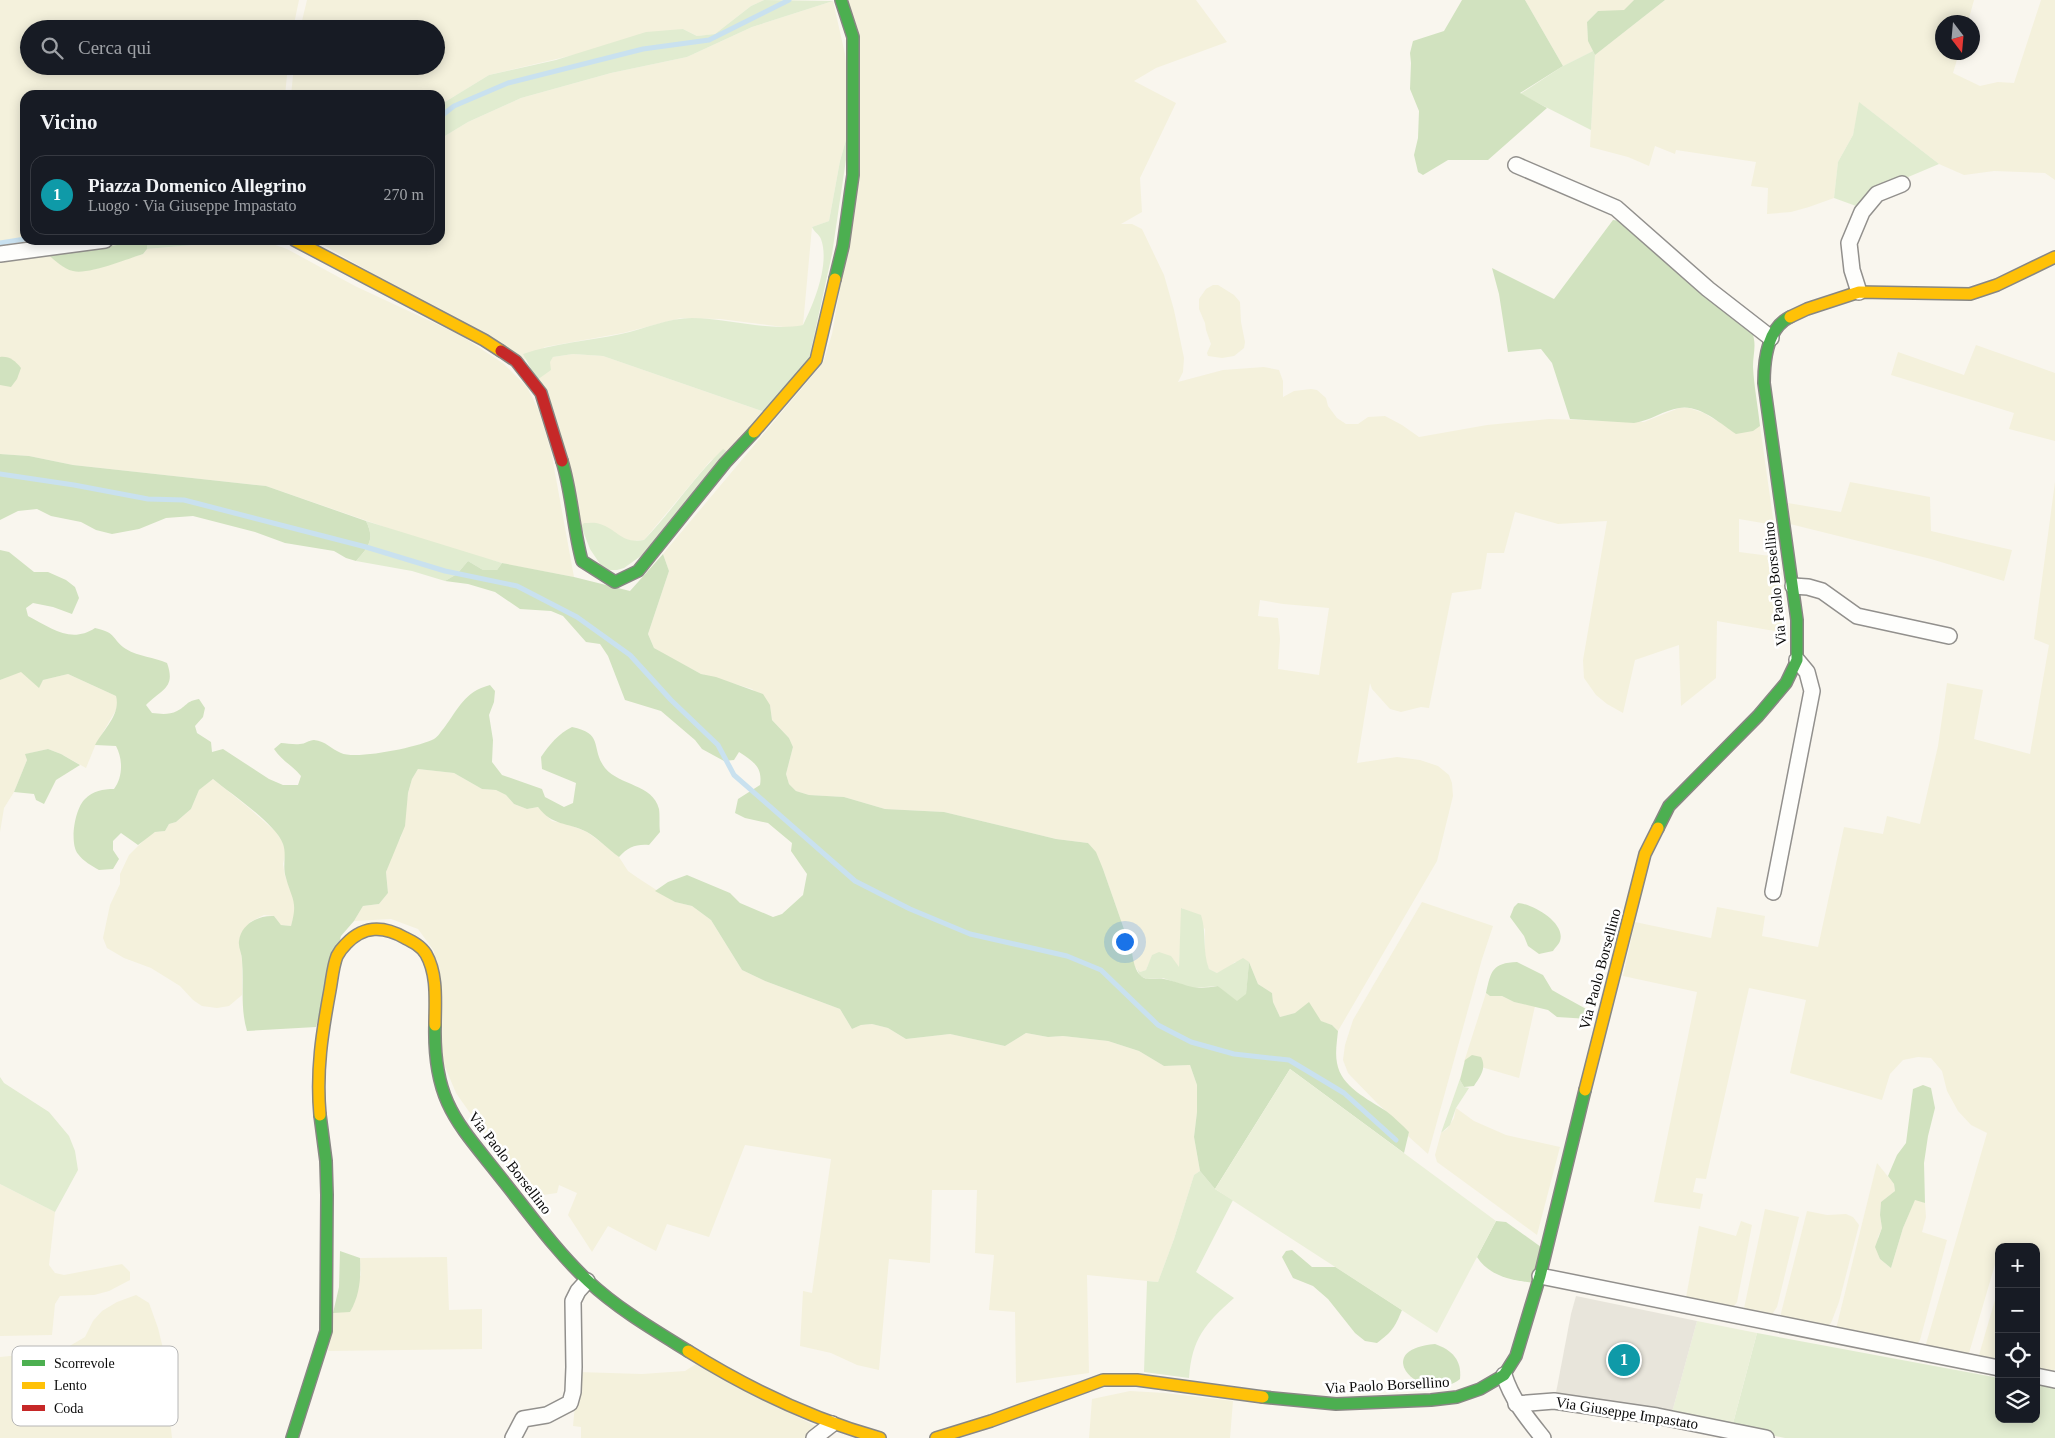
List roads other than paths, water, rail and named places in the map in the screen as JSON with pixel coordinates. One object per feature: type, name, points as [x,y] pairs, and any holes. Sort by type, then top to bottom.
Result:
[{"type":"street","points":[[304,245],[484,340],[516,361],[541,394],[567,476],[576,538],[582,561],[615,582],[638,571],[712,478],[816,360],[842,246],[853,175],[853,38],[841,0]]},
{"type":"street","points":[[1516,165],[1616,208],[1708,289],[1771,338]]},
{"type":"street","points":[[1859,292],[1852,270],[1849,243],[1862,212],[1877,194],[1902,184]]},
{"type":"street","points":[[0,254],[68,245]]},
{"type":"street","name":"Via Paolo Borsellino","points":[[936,1438],[991,1421],[1103,1380],[1137,1380],[1280,1399],[1336,1404],[1457,1397],[1480,1389],[1504,1376],[1516,1356],[1540,1276],[1602,1017],[1645,854],[1669,806],[1758,716],[1786,683],[1797,660],[1797,620],[1764,383],[1764,360],[1771,338],[1784,320],[1807,309],[1859,292],[1970,294],[1997,285],[2055,257]]},
{"type":"street","points":[[1792,586],[1808,587],[1822,591],[1857,616],[1948,636]]},
{"type":"street","points":[[1773,892],[1812,691],[1807,672],[1797,660]]},
{"type":"street","name":"Via Paolo Borsellino","points":[[292,1438],[326,1331],[327,1195],[326,1161],[318,1080],[320,1041],[337,956],[345,944],[356,934],[370,928],[384,928],[396,932],[418,944],[426,954],[435,985],[435,1046],[444,1096],[458,1122],[476,1147],[551,1240],[588,1281],[634,1316],[696,1357],[782,1404],[832,1424],[880,1438]]},
{"type":"street","points":[[1540,1276],[1995,1367]]},
{"type":"street","points":[[513,1438],[523,1419],[547,1415],[570,1403],[573,1392],[574,1367],[573,1302],[578,1291],[588,1281]]},
{"type":"street","points":[[1504,1376],[1516,1404],[1543,1438]]},
{"type":"street","points":[[2040,1377],[2055,1380]]},
{"type":"street","name":"Via Giuseppe Impastato","points":[[1516,1404],[1561,1402],[1657,1416],[1766,1438]]},
{"type":"street","points":[[814,1438],[832,1424]]},
{"type":"waterway","points":[[445,113],[454,106],[508,83],[643,49],[709,40],[789,0]]},
{"type":"waterway","points":[[0,243],[20,240]]},
{"type":"waterway","points":[[0,474],[148,499],[184,500],[366,547],[445,571],[517,586],[577,617],[630,655],[671,700],[718,745],[734,775],[855,881],[910,909],[970,934],[1067,956],[1101,970],[1158,1025],[1191,1042],[1234,1054],[1289,1060],[1344,1093],[1396,1140]]},
{"type":"place","name":"Piazza Domenico Allegrino","points":[[1624,1360]]}]
